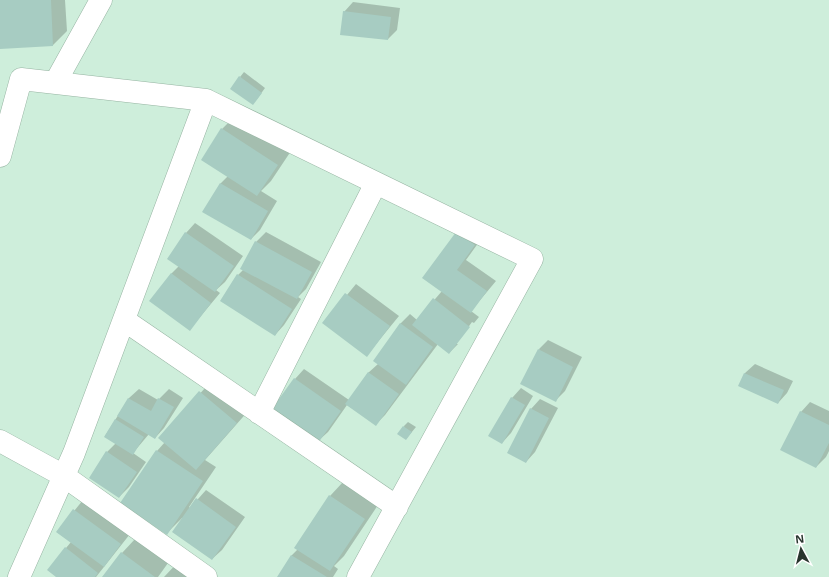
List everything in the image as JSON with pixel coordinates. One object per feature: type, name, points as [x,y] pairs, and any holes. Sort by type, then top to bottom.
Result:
[{"type":"street","points":[[55,83],[101,0]]},
{"type":"street","points":[[0,156],[21,79],[206,100],[532,259],[358,577]]},
{"type":"street","points":[[19,577],[64,476],[206,100]]},
{"type":"street","points":[[259,413],[376,183]]},
{"type":"street","points":[[124,320],[396,508]]},
{"type":"street","points":[[0,441],[64,476],[206,577]]},
{"type":"building","points":[[0,0],[51,0],[53,46],[0,49]]},
{"type":"building","points":[[343,11],[391,17],[388,40],[340,35]]},
{"type":"building","points":[[239,76],[262,93],[253,105],[230,89]]},
{"type":"building","points":[[221,128],[278,165],[257,196],[201,160]]},
{"type":"building","points":[[220,183],[268,211],[251,240],[202,212]]},
{"type":"building","points":[[185,232],[234,266],[215,292],[167,259]]},
{"type":"building","points":[[456,232],[475,245],[457,270],[487,291],[471,313],[422,278]]},
{"type":"building","points":[[255,241],[312,272],[297,299],[240,269]]},
{"type":"building","points":[[171,273],[211,303],[190,331],[149,301]]},
{"type":"building","points":[[237,274],[292,309],[275,336],[220,301]]},
{"type":"building","points":[[345,293],[390,326],[367,357],[322,323]]},
{"type":"building","points":[[433,298],[470,327],[449,354],[412,325]]},
{"type":"building","points":[[400,323],[433,347],[406,385],[373,361]]},
{"type":"building","points":[[538,349],[573,367],[556,402],[520,384]]},
{"type":"building","points":[[368,372],[399,394],[376,426],[345,404]]},
{"type":"building","points":[[744,373],[784,390],[778,404],[738,386]]},
{"type":"building","points":[[294,378],[341,411],[318,443],[271,410]]},
{"type":"building","points":[[199,391],[237,423],[196,470],[158,438]]},
{"type":"building","points":[[511,397],[525,405],[502,444],[488,436]]},
{"type":"building","points":[[128,398],[151,411],[158,398],[174,407],[155,439],[117,416]]},
{"type":"building","points":[[530,408],[549,418],[526,463],[507,453]]},
{"type":"building","points":[[800,411],[829,425],[829,443],[816,468],[780,450]]},
{"type":"building","points":[[115,419],[144,437],[133,455],[104,437]]},
{"type":"building","points":[[403,426],[412,432],[406,440],[397,434]]},
{"type":"building","points":[[156,450],[203,481],[167,535],[120,503]]},
{"type":"building","points":[[106,451],[137,472],[119,498],[89,478]]},
{"type":"building","points":[[329,495],[365,519],[330,571],[294,548]]},
{"type":"building","points":[[196,498],[236,527],[212,560],[172,532]]},
{"type":"building","points":[[73,509],[121,544],[104,567],[56,532]]},
{"type":"building","points":[[65,547],[98,573],[95,577],[56,577],[47,570]]},
{"type":"building","points":[[121,552],[155,577],[102,577]]},
{"type":"building","points":[[291,555],[327,577],[277,577]]}]
